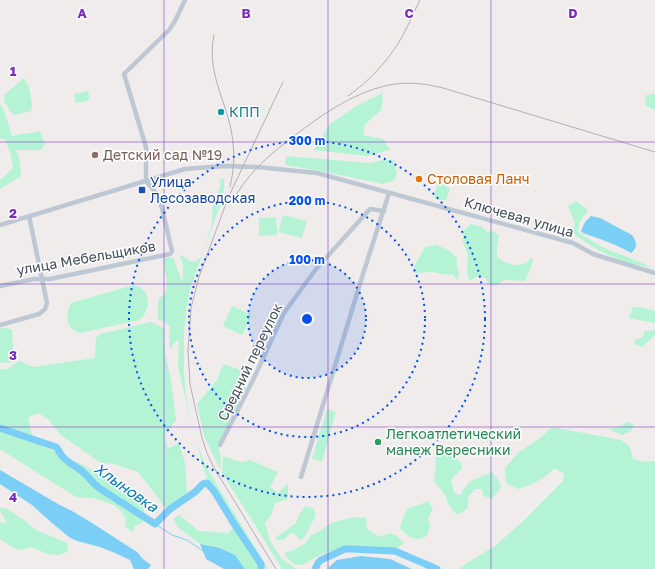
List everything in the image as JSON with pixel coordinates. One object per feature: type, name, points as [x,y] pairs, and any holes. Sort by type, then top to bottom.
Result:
[{"type":"street","points":[[146,181],[146,147],[124,74],[169,30],[176,20],[185,0]]},
{"type":"street","name":"Ключевая улица","points":[[0,225],[185,169],[226,166],[257,167],[317,173],[374,188],[573,243],[593,254],[655,273]]},
{"type":"street","name":"улица Мебельщиков","points":[[0,286],[34,279],[50,279],[170,254],[172,251],[162,208],[156,193],[146,181]]},
{"type":"street","points":[[301,477],[389,192]]},
{"type":"street","name":"Средний переулок","points":[[220,445],[253,380],[284,313],[316,269],[370,209],[384,211]]},
{"type":"street","points":[[0,325],[39,314],[45,309],[47,303],[29,216]]},
{"type":"green space","points":[[24,78],[29,87],[32,104],[31,111],[13,115],[5,103],[4,95]]},
{"type":"green space","points":[[88,91],[90,100],[76,103],[74,94]]},
{"type":"green space","points":[[383,93],[381,110],[365,124],[363,135],[383,139],[390,150],[367,156],[314,150],[329,125],[356,106]]},
{"type":"green space","points":[[655,94],[655,110],[645,105],[646,95]]},
{"type":"green space","points":[[0,104],[5,113],[12,136],[40,131],[45,144],[41,150],[16,150],[20,162],[21,176],[0,189],[0,180],[13,168],[11,155],[5,139],[0,138]]},
{"type":"green space","points":[[287,156],[369,163],[393,160],[397,172],[395,180],[383,184],[286,165],[285,161]]},
{"type":"green space","points":[[222,178],[224,179],[224,191],[221,203],[191,286],[187,305],[184,331],[184,371],[186,396],[193,429],[178,367],[179,340],[174,343],[170,349],[170,327],[158,319],[158,300],[166,292],[167,281],[163,259],[169,257],[174,259],[180,277],[183,281],[183,264],[180,258],[181,255],[190,261],[195,262],[201,257],[212,224],[213,201],[220,188],[219,182]]},
{"type":"green space","points":[[438,182],[450,189],[446,200],[439,200],[434,197]]},
{"type":"green space","points":[[576,201],[588,210],[579,223],[578,232],[611,251],[652,268],[628,263],[614,258],[592,246],[573,233],[575,223],[568,206]]},
{"type":"green space","points":[[283,215],[307,221],[302,238],[279,232]]},
{"type":"green space","points":[[276,217],[277,235],[259,236],[259,218]]},
{"type":"green space","points":[[471,224],[480,226],[488,232],[493,231],[499,236],[497,257],[503,261],[518,265],[525,263],[532,257],[533,262],[525,281],[504,280],[497,285],[490,286],[485,278],[478,276],[469,281],[467,271],[468,255],[463,242],[463,231]]},
{"type":"green space","points":[[437,245],[448,250],[457,258],[459,275],[457,280],[453,275],[432,272],[415,273],[413,269],[425,247]]},
{"type":"green space","points":[[134,285],[145,292],[148,300],[146,311],[139,320],[81,333],[69,325],[67,317],[71,303]]},
{"type":"green space","points":[[232,306],[252,315],[242,335],[223,326]]},
{"type":"green space","points":[[633,307],[655,311],[655,323],[629,318]]},
{"type":"green space","points":[[151,322],[164,328],[165,354],[171,380],[176,420],[165,435],[168,449],[179,443],[185,463],[187,493],[166,508],[138,472],[114,464],[101,463],[61,435],[48,419],[38,413],[28,418],[32,437],[45,447],[87,467],[121,489],[146,499],[142,523],[137,525],[135,524],[133,531],[129,530],[125,526],[125,517],[114,505],[93,498],[76,497],[0,449],[0,369],[7,369],[19,361],[34,367],[95,358],[96,338],[100,334]]},
{"type":"green space","points":[[5,327],[12,330],[14,362],[0,363],[0,329]]},
{"type":"green space","points":[[655,330],[655,335],[642,347],[635,344],[635,340],[643,337],[644,331]]},
{"type":"green space","points":[[223,364],[244,371],[246,388],[218,445],[221,458],[220,469],[204,436],[197,404],[217,380]]},
{"type":"green space","points":[[327,409],[336,412],[322,462],[312,459]]},
{"type":"green space","points":[[627,422],[634,425],[631,431],[622,435],[608,429],[619,427]]},
{"type":"green space","points":[[552,427],[621,440],[630,447],[633,459],[645,462],[655,461],[655,569],[458,569],[496,545],[521,523],[563,481],[564,474],[555,468],[538,481],[518,489],[506,483],[505,468],[519,452],[540,438]]},
{"type":"green space","points":[[198,444],[208,470],[268,569],[266,569],[217,491],[207,478],[201,461]]},
{"type":"green space","points":[[447,449],[461,463],[462,468],[451,480],[454,493],[460,495],[469,482],[492,472],[501,487],[492,499],[484,496],[482,489],[475,489],[468,498],[468,508],[458,515],[450,507],[445,495],[434,481],[436,466],[435,459],[438,451]]},
{"type":"green space","points":[[223,456],[242,462],[250,460],[278,472],[270,487],[278,493],[288,483],[288,499],[275,503],[271,515],[265,523],[270,541],[282,559],[296,569],[282,569],[222,473]]},
{"type":"green space","points":[[428,501],[433,509],[428,518],[430,526],[427,536],[419,539],[412,538],[400,528],[403,518],[408,508]]},
{"type":"green space","points":[[305,506],[313,508],[316,515],[304,538],[299,540],[295,534],[291,533],[283,540],[276,540],[275,538],[296,523]]},
{"type":"green space","points":[[0,508],[6,508],[36,530],[67,543],[68,551],[59,555],[47,554],[32,547],[21,550],[14,548],[0,539],[0,522],[7,524]]},
{"type":"green space","points":[[179,515],[199,531],[229,533],[234,526],[262,569],[245,569],[235,555],[220,548],[200,544],[179,528],[173,519]]},
{"type":"green space","points":[[355,517],[366,518],[367,529],[380,537],[390,533],[397,536],[404,543],[399,547],[389,549],[345,547],[322,554],[302,565],[294,564],[284,553],[292,551],[306,543],[310,536],[331,523]]},
{"type":"water","points":[[591,216],[600,218],[632,235],[635,240],[635,249],[631,253],[614,244],[583,233],[581,231],[585,222]]},
{"type":"water","points":[[0,470],[92,523],[137,552],[151,565],[148,569],[134,569],[130,560],[100,547],[77,541],[69,537],[32,505],[0,484]]},
{"type":"water","points":[[200,544],[220,548],[235,555],[245,569],[224,569],[206,559]]},
{"type":"water","points":[[361,556],[390,559],[412,569],[327,569],[337,560]]},
{"type":"waterway","name":"Хлыновка","points":[[0,428],[56,447],[65,459],[82,471],[99,488],[155,524],[170,509],[195,492],[203,484],[207,483],[214,491],[261,564],[261,569]]},
{"type":"waterway","points":[[155,524],[172,535],[187,540],[203,551]]},
{"type":"waterway","name":"Хлыновка","points":[[315,569],[321,560],[345,549],[395,551],[437,569]]},
{"type":"railway","points":[[348,96],[369,78],[394,50],[420,0]]},
{"type":"railway","points":[[214,35],[212,59],[216,81],[227,113],[233,141],[234,164],[230,187]]},
{"type":"railway","points":[[276,569],[213,466],[207,453],[202,438],[190,384],[188,351],[191,308],[199,277],[228,198],[283,82]]},
{"type":"railway","points":[[232,202],[243,184],[261,164],[279,147],[305,127],[354,97],[367,91],[395,84],[407,83],[431,85],[443,88],[655,152]]},
{"type":"place","name":"КПП","points":[[221,112]]},
{"type":"place","name":"Детский сад №19","points":[[95,155]]},
{"type":"place","name":"Столовая Ланч","points":[[419,179]]},
{"type":"place","name":"Улица Лесозаводская","points":[[142,190]]},
{"type":"place","name":"Легкоатлетический манеж Вересники","points":[[378,442]]}]
